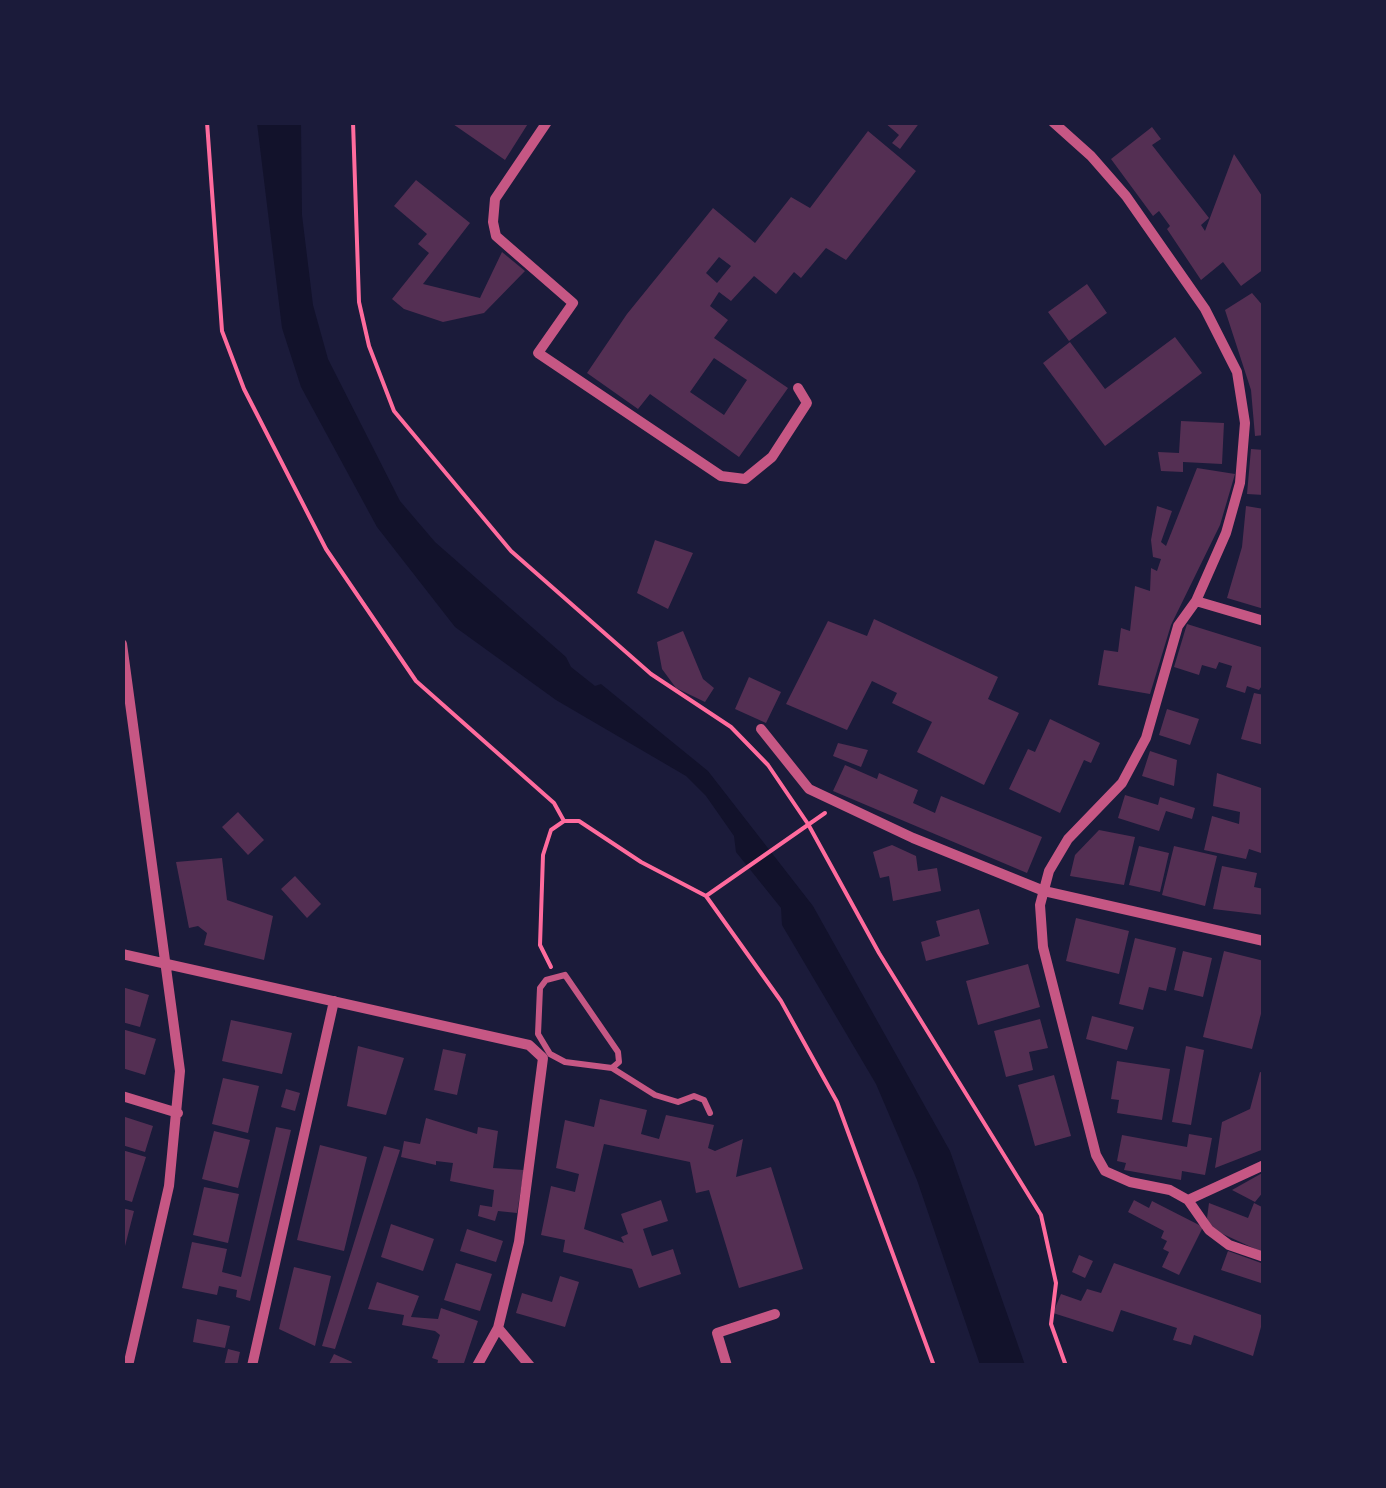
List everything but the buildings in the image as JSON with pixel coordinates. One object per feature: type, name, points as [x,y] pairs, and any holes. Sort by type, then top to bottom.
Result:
[{"type":"street","points":[[547,122],[495,199],[493,222],[496,236],[573,303],[538,353],[721,476],[745,479],[772,458],[807,403],[798,388]]},
{"type":"street","points":[[1052,122],[1092,156],[1132,205],[1204,309],[1237,372],[1245,423],[1240,483],[1226,532],[1196,601],[1178,626],[1146,738],[1122,783],[1056,854],[1044,890],[1043,947],[1096,1156],[1105,1171],[1116,1178],[1170,1190],[1188,1200],[1209,1230],[1229,1245],[1264,1258]]},
{"type":"street","points":[[1196,601],[1264,621]]},
{"type":"street","points":[[122,644],[177,1026],[178,1114],[169,1186],[128,1366]]},
{"type":"street","points":[[760,729],[809,789],[1044,890],[1264,941]]},
{"type":"street","points":[[122,954],[529,1046],[547,1056],[522,1229],[498,1328],[478,1366]]},
{"type":"street","points":[[252,1366],[334,1001]]},
{"type":"street","points":[[122,1096],[178,1114]]},
{"type":"street","points":[[1188,1200],[1264,1165]]},
{"type":"street","points":[[727,1366],[717,1333],[775,1314]]},
{"type":"street","points":[[498,1328],[530,1366]]},
{"type":"lane","points":[[612,1068],[620,1062],[618,1052],[565,975],[546,980],[538,1000],[538,1034],[547,1056],[584,1067],[612,1068],[655,1095],[678,1102],[694,1096],[704,1100],[710,1113]]},
{"type":"path","points":[[207,122],[222,331],[244,389],[318,533],[416,681],[554,803],[564,821]]},
{"type":"path","points":[[353,122],[359,302],[369,346],[394,411],[511,551],[652,674],[732,727],[768,766],[808,824],[879,953],[1040,1215],[1056,1283],[1051,1324],[1066,1366]]},
{"type":"path","points":[[556,976],[540,945],[543,855],[551,830],[564,821],[579,821],[641,862],[706,896],[781,1001],[837,1102],[934,1366]]},
{"type":"path","points":[[706,896],[808,824]]},
{"type":"shaded area","points":[[257,123],[301,123],[302,215],[313,305],[328,359],[400,501],[435,542],[566,657],[571,667],[595,686],[601,684],[708,771],[813,906],[950,1151],[1025,1365],[980,1365],[917,1180],[876,1084],[782,925],[781,908],[736,852],[734,836],[706,796],[686,776],[556,700],[455,627],[377,527],[301,387],[282,328]]}]
